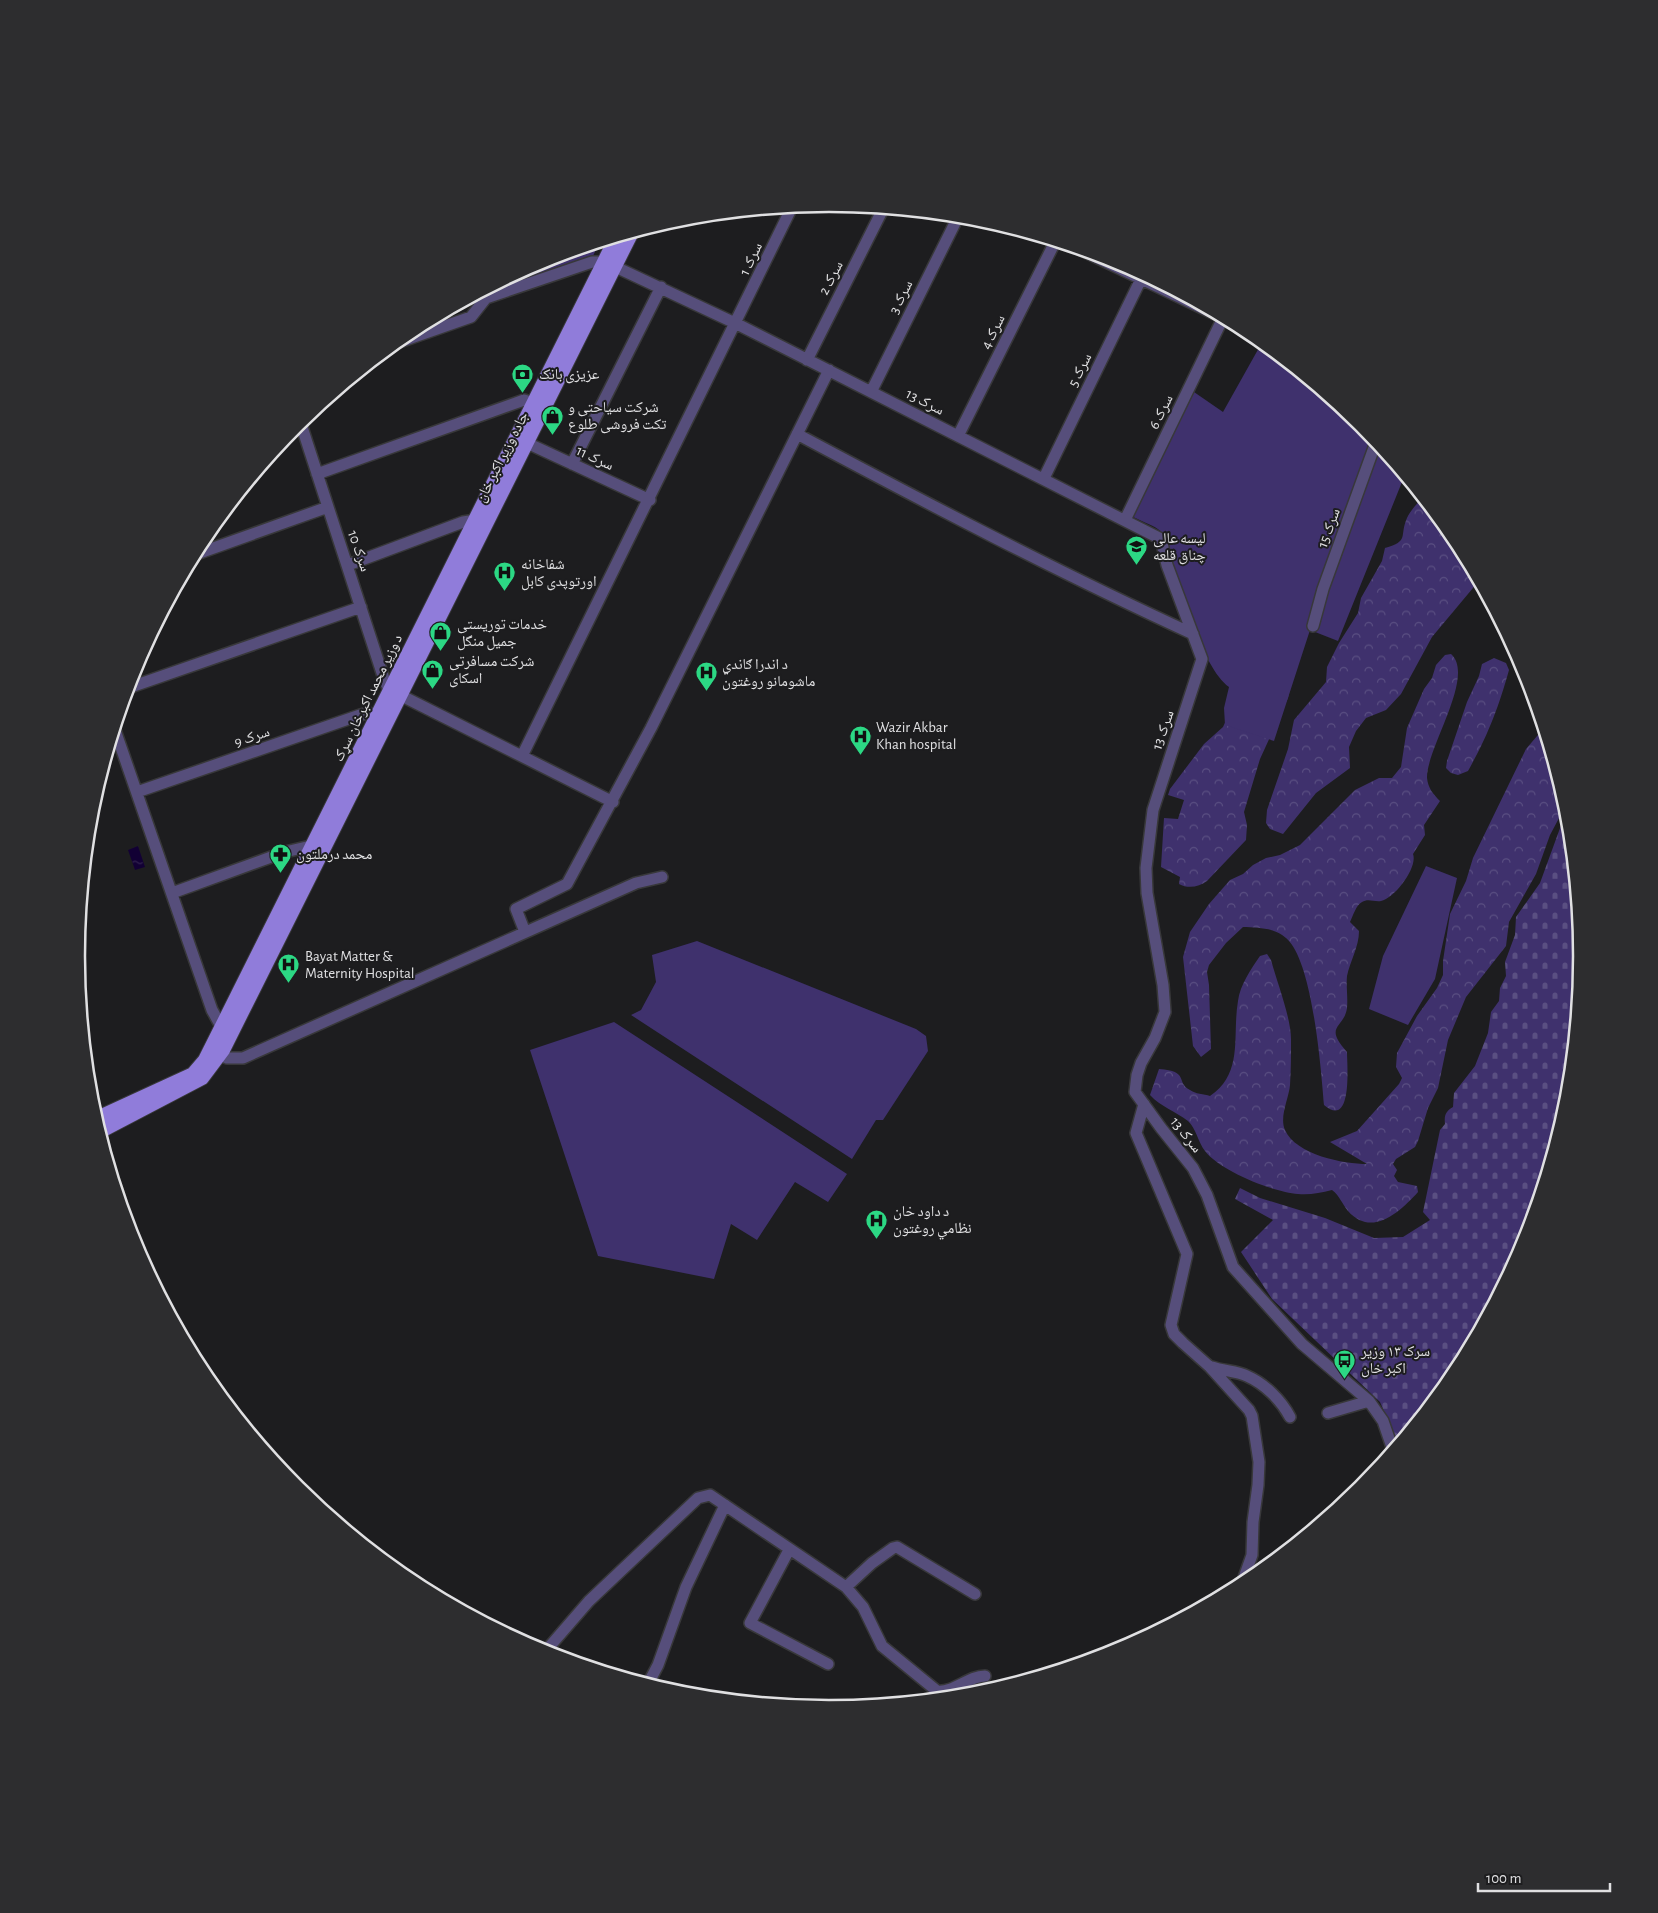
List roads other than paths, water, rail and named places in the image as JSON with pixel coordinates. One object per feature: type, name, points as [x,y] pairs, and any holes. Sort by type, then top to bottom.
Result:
[{"type":"main road","points":[[610,264],[626,241]]},
{"type":"main road","name":"د وزیر محمد اکبرخان سړک","points":[[105,1129],[202,1078],[320,847],[610,264],[614,245]]},
{"type":"main road","name":"جاده وزیر اکبر خان","points":[[481,522],[527,443],[540,404]]},
{"type":"main road","name":"د وزیر محمد اکبرخان سړک","points":[[102,1116],[193,1074],[216,1052],[222,1028],[320,847]]},
{"type":"street","name":"سرک 1","points":[[522,756],[737,324],[789,214]]},
{"type":"street","name":"سرک 2","points":[[807,360],[880,214]]},
{"type":"street","name":"سرک 3","points":[[871,392],[954,224]]},
{"type":"street","name":"سرک 4","points":[[958,436],[1052,247]]},
{"type":"street","points":[[422,334],[471,317],[486,298],[592,262],[610,264]]},
{"type":"street","name":"سرک 13","points":[[610,264],[737,324],[1161,539],[1167,564],[1202,659],[1153,810],[1146,868],[1147,893],[1163,985],[1165,1012],[1137,1076],[1135,1092],[1161,1128],[1194,1168],[1207,1195],[1233,1267],[1302,1344],[1369,1401],[1383,1420],[1391,1444]]},
{"type":"street","name":"سرک 5","points":[[1044,478],[1140,281]]},
{"type":"street","points":[[572,464],[661,287]]},
{"type":"street","name":"سرک 6","points":[[1125,520],[1220,324]]},
{"type":"street","points":[[525,932],[516,908],[567,884],[613,802],[829,370]]},
{"type":"street","points":[[317,474],[524,400],[540,404]]},
{"type":"street","name":"سرک 10","points":[[303,430],[385,682],[396,692]]},
{"type":"street","points":[[797,434],[958,521],[1084,584],[1193,634]]},
{"type":"street","name":"سرک 11","points":[[527,443],[650,500]]},
{"type":"street","name":"سرک 15","points":[[1313,626],[1323,589],[1373,450]]},
{"type":"street","points":[[205,551],[328,507]]},
{"type":"street","points":[[348,565],[481,522]]},
{"type":"street","points":[[137,685],[361,606]]},
{"type":"street","points":[[396,692],[613,802]]},
{"type":"street","name":"سرک 9","points":[[136,792],[360,715],[383,718]]},
{"type":"street","points":[[118,738],[212,1010],[222,1028]]},
{"type":"street","points":[[172,893],[284,852],[320,847]]},
{"type":"street","points":[[216,1052],[228,1058],[243,1058],[636,883],[662,877]]},
{"type":"street","points":[[1144,1104],[1136,1133],[1187,1254],[1171,1326],[1174,1334],[1182,1343],[1210,1366],[1249,1410],[1259,1462],[1252,1522],[1252,1555],[1246,1572]]},
{"type":"street","points":[[1210,1366],[1250,1378],[1274,1395],[1284,1406],[1290,1417]]},
{"type":"street","points":[[1328,1413],[1369,1401]]},
{"type":"street","points":[[550,1646],[589,1601],[698,1498],[710,1494],[789,1550],[846,1587],[863,1607],[882,1646],[937,1691],[941,1692]]},
{"type":"street","points":[[651,1678],[658,1665],[686,1587],[725,1505]]},
{"type":"street","points":[[846,1587],[872,1563],[897,1547],[975,1594]]},
{"type":"street","points":[[789,1550],[750,1622],[828,1664]]},
{"type":"street","points":[[949,1690],[978,1676],[985,1676]]},
{"type":"water","points":[[138,846],[145,867],[135,870],[128,850]]},
{"type":"place","name":"عزیزی بانک","points":[[523,393]]},
{"type":"place","name":"شرکت سیاحتی و تکت فروشی طلوع","points":[[552,435]]},
{"type":"place","name":"لیسه عالی چناق قلعه","points":[[1137,566]]},
{"type":"place","name":"شفاخانه اورتوپدی کابل","points":[[505,592]]},
{"type":"place","name":"خدمات توریستی جمیل منگل","points":[[441,652]]},
{"type":"place","name":"شرکت مسافرتی اسکای","points":[[433,689]]},
{"type":"place","name":"د اندرا ګاندي ماشومانو روغتون","points":[[706,692]]},
{"type":"place","name":"Wazir Akbar Khan hospital","points":[[860,755]]},
{"type":"place","name":"محمد درملتون","points":[[280,873]]},
{"type":"place","name":"Bayat Matter & Maternity Hospital","points":[[289,984]]},
{"type":"place","name":"د داود خان نظامي روغتون","points":[[877,1239]]},
{"type":"place","name":"سرک ۱۳ وزیر اکبر خان","points":[[1345,1379]]}]
